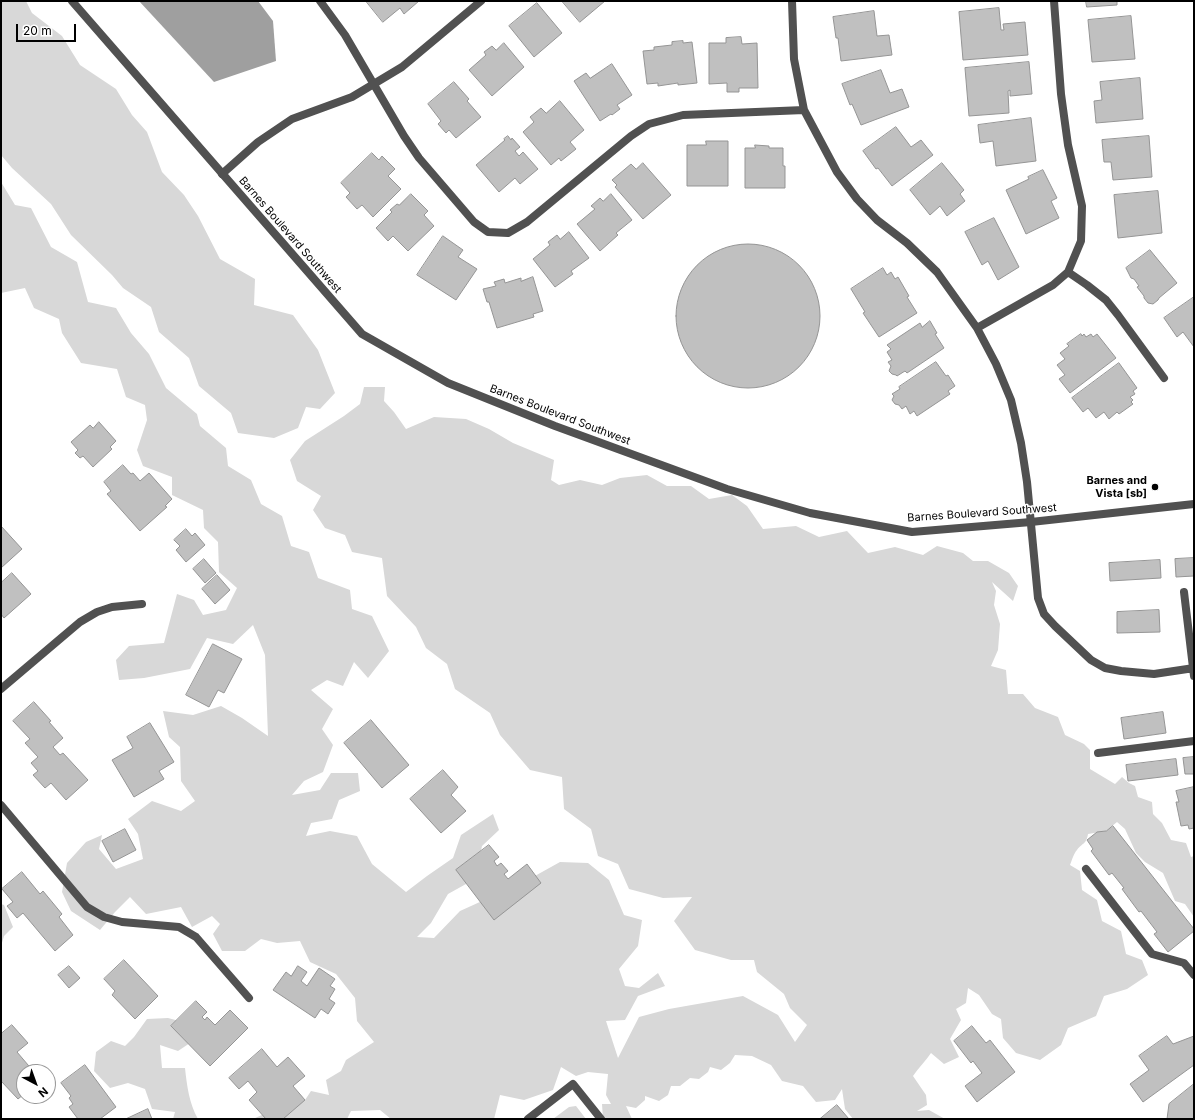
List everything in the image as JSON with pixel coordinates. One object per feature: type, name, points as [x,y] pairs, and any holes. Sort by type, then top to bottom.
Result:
[{"type":"street","name":"Barnes Boulevard Southwest","points":[[72,1],[362,334],[448,383],[555,426],[727,489],[810,513],[912,532],[1031,522],[1194,504]]},
{"type":"street","points":[[320,1],[345,35],[404,136],[419,158],[474,222],[488,232],[508,233],[527,222],[631,136],[649,124],[683,115],[804,110]]},
{"type":"street","points":[[222,174],[258,142],[292,120],[352,96],[402,67],[481,1]]},
{"type":"street","points":[[792,1],[794,59],[804,110],[837,172],[857,200],[877,220],[907,243],[937,272],[978,328],[1012,400],[1021,443],[1031,522],[1038,598],[1044,614],[1091,660],[1105,668],[1154,674],[1194,671],[1184,592]]},
{"type":"street","points":[[978,328],[1053,285],[1068,272],[1081,241],[1082,206],[1068,145],[1061,94],[1054,1]]},
{"type":"street","points":[[1068,272],[1106,300],[1164,378]]},
{"type":"street","points":[[1,689],[80,622],[98,612],[112,607],[142,604]]},
{"type":"street","points":[[1098,753],[1194,742]]},
{"type":"street","points":[[1,805],[87,907],[104,917],[122,922],[179,926],[196,937],[249,998]]},
{"type":"street","points":[[1086,869],[1152,954],[1184,963],[1194,975]]},
{"type":"street","points":[[528,1119],[573,1084],[601,1119]]},
{"type":"shaded area","points":[[1,1],[26,1],[32,13],[62,36],[80,65],[116,89],[132,115],[147,132],[162,172],[184,195],[198,216],[220,259],[255,279],[254,305],[293,315],[318,350],[335,393],[320,409],[306,407],[298,428],[274,438],[238,433],[231,413],[199,386],[189,358],[159,332],[151,307],[123,288],[112,275],[71,235],[51,204],[12,168],[1,155]]},
{"type":"shaded area","points":[[139,1],[258,1],[273,21],[276,61],[214,82]]},
{"type":"shaded area","points":[[1,182],[15,205],[31,208],[51,247],[77,262],[88,302],[116,308],[131,333],[149,354],[166,388],[197,414],[200,426],[226,448],[228,466],[251,480],[261,504],[282,516],[291,546],[309,552],[318,578],[350,590],[352,609],[372,616],[389,651],[368,678],[354,662],[343,686],[327,680],[311,690],[333,709],[322,729],[333,745],[323,772],[304,781],[292,795],[320,790],[331,773],[358,773],[360,791],[339,800],[332,819],[311,823],[306,836],[330,831],[357,836],[372,864],[406,892],[453,858],[461,835],[493,814],[499,830],[482,846],[475,879],[448,894],[431,923],[417,937],[434,938],[460,911],[524,882],[560,862],[588,863],[609,880],[624,915],[642,920],[638,946],[619,969],[625,986],[639,988],[658,973],[665,986],[638,996],[625,1020],[606,1021],[618,1058],[639,1017],[669,1009],[743,996],[778,1015],[795,1042],[807,1025],[790,1008],[784,994],[757,972],[754,960],[731,960],[695,950],[674,921],[692,897],[663,898],[629,889],[618,864],[598,856],[591,829],[564,809],[562,777],[530,770],[500,735],[490,713],[455,689],[447,664],[426,648],[416,627],[387,596],[382,558],[352,552],[345,535],[325,528],[313,510],[321,496],[297,481],[290,460],[305,441],[360,404],[364,387],[385,387],[384,401],[406,429],[434,417],[466,419],[489,429],[513,443],[554,460],[551,480],[559,485],[580,480],[602,485],[620,478],[647,475],[667,486],[691,486],[709,499],[732,495],[747,506],[763,529],[796,526],[819,537],[847,531],[868,553],[895,547],[923,555],[937,546],[963,553],[973,561],[988,561],[1009,573],[1018,586],[1013,601],[992,582],[996,591],[994,605],[1000,624],[998,650],[991,666],[1006,670],[1008,694],[1023,694],[1035,708],[1058,717],[1065,735],[1084,744],[1090,750],[1090,769],[1115,784],[1122,777],[1135,786],[1138,797],[1152,802],[1153,814],[1162,823],[1171,840],[1186,843],[1191,857],[1194,856],[1194,917],[1185,904],[1175,901],[1163,873],[1145,862],[1136,853],[1125,829],[1117,822],[1106,831],[1088,834],[1085,842],[1075,853],[1070,865],[1080,871],[1082,890],[1097,900],[1102,921],[1121,931],[1126,954],[1142,960],[1148,975],[1127,989],[1104,996],[1096,1016],[1068,1028],[1061,1045],[1040,1060],[1016,1053],[1003,1038],[1001,1019],[992,1014],[979,995],[968,988],[966,1003],[956,1009],[961,1020],[950,1039],[959,1057],[944,1064],[931,1053],[913,1076],[926,1095],[927,1105],[917,1111],[929,1110],[945,1119],[853,1119],[845,1109],[842,1089],[835,1100],[816,1102],[803,1086],[782,1081],[771,1065],[752,1056],[735,1055],[730,1063],[721,1070],[710,1067],[708,1072],[699,1079],[690,1078],[680,1086],[671,1086],[668,1095],[659,1101],[645,1096],[645,1100],[636,1108],[626,1106],[632,1119],[603,1119],[602,1104],[611,1104],[606,1095],[608,1074],[588,1072],[576,1076],[561,1067],[553,1090],[524,1100],[500,1095],[494,1119],[391,1119],[380,1110],[351,1111],[347,1119],[253,1119],[297,1099],[305,1100],[311,1091],[329,1095],[326,1080],[341,1071],[346,1060],[374,1042],[357,1021],[355,998],[336,974],[310,962],[300,941],[277,943],[261,939],[245,951],[222,951],[213,934],[220,924],[212,916],[192,927],[181,907],[146,914],[130,897],[100,930],[71,911],[62,892],[67,863],[86,842],[102,835],[99,849],[116,869],[143,859],[138,834],[128,819],[152,801],[181,811],[195,801],[181,781],[180,747],[169,737],[163,711],[193,715],[221,706],[268,736],[265,655],[253,625],[233,644],[207,638],[190,669],[144,678],[119,680],[116,660],[129,646],[164,643],[177,594],[194,600],[203,615],[226,610],[237,588],[219,572],[218,542],[204,528],[203,510],[172,495],[172,477],[143,466],[137,450],[147,420],[145,405],[126,397],[117,369],[81,363],[62,333],[59,319],[34,308],[25,288],[1,293]]},
{"type":"shaded area","points":[[1,904],[4,905],[13,927],[4,936],[1,946]]},
{"type":"shaded area","points":[[168,1018],[183,1022],[190,1043],[178,1051],[160,1045],[162,1068],[185,1068],[190,1101],[198,1119],[173,1119],[175,1112],[152,1109],[145,1089],[128,1083],[110,1088],[94,1071],[96,1052],[111,1041],[125,1046],[134,1037],[147,1019]]},
{"type":"shaded area","points":[[576,1106],[586,1119],[553,1119],[569,1107]]},
{"type":"building","points":[[366,1],[419,1],[404,14],[400,8],[383,22]]},
{"type":"building","points":[[562,1],[605,1],[580,22]]},
{"type":"building","points":[[1086,1],[1117,1],[1117,5],[1087,7]]},
{"type":"building","points":[[537,3],[562,33],[534,57],[509,26]]},
{"type":"building","points":[[999,8],[1001,30],[1004,30],[1003,24],[1025,22],[1028,55],[963,60],[959,12]]},
{"type":"building","points":[[874,11],[877,36],[889,35],[892,55],[841,61],[833,17]]},
{"type":"building","points":[[1131,16],[1135,59],[1092,62],[1088,20]]},
{"type":"building","points":[[741,37],[742,44],[757,43],[758,88],[739,88],[739,92],[727,92],[727,83],[709,84],[709,43],[726,43],[726,38]]},
{"type":"building","points":[[683,41],[683,43],[692,42],[697,83],[678,85],[678,83],[658,86],[658,83],[647,84],[643,51],[654,50],[654,47],[672,45],[672,42]]},
{"type":"building","points":[[504,43],[524,67],[492,96],[469,70],[486,55],[484,52],[492,46],[496,50]]},
{"type":"building","points":[[1029,62],[1032,94],[1010,96],[1010,90],[1008,91],[1009,113],[969,116],[965,68]]},
{"type":"building","points":[[612,64],[632,95],[617,105],[620,109],[600,121],[574,81],[586,73],[590,78]]},
{"type":"building","points":[[881,70],[890,93],[902,89],[909,107],[861,125],[852,104],[850,105],[842,84]]},
{"type":"building","points":[[1140,78],[1143,119],[1096,123],[1094,101],[1102,100],[1100,82]]},
{"type":"building","points":[[454,82],[469,99],[467,101],[481,117],[456,138],[449,130],[446,133],[438,124],[441,121],[428,104]]},
{"type":"building","points":[[560,101],[584,130],[570,142],[576,149],[561,161],[559,158],[551,165],[523,132],[534,122],[530,117],[541,108],[546,113]]},
{"type":"building","points":[[1031,118],[1036,161],[996,166],[993,141],[980,143],[978,125]]},
{"type":"building","points":[[896,127],[911,147],[921,140],[933,155],[892,186],[878,168],[876,169],[863,151]]},
{"type":"building","points":[[508,136],[511,140],[512,138],[520,147],[515,151],[519,156],[523,152],[538,169],[520,184],[515,178],[499,192],[476,165]]},
{"type":"building","points":[[1149,136],[1152,177],[1113,180],[1111,162],[1104,162],[1102,140]]},
{"type":"building","points":[[706,141],[728,141],[728,186],[687,186],[687,145],[706,145]]},
{"type":"building","points":[[755,145],[769,146],[769,148],[783,148],[785,188],[745,188],[745,148],[755,148]]},
{"type":"building","points":[[372,153],[379,160],[382,156],[395,169],[388,176],[401,189],[373,217],[362,205],[357,209],[346,197],[350,193],[341,183]]},
{"type":"building","points":[[643,163],[671,195],[643,219],[615,187],[617,185],[612,180],[631,164],[636,169]]},
{"type":"building","points":[[942,163],[964,190],[960,194],[965,201],[947,216],[940,206],[930,215],[910,190]]},
{"type":"building","points":[[1043,170],[1057,198],[1051,201],[1059,218],[1026,234],[1006,190],[1029,179],[1028,177]]},
{"type":"building","points":[[1158,191],[1162,233],[1118,238],[1114,195]]},
{"type":"building","points":[[411,194],[428,211],[424,215],[434,226],[408,251],[393,236],[388,241],[376,228],[392,212],[390,210],[397,204],[399,205]]},
{"type":"building","points":[[611,194],[632,220],[616,233],[618,235],[600,251],[577,224],[595,209],[591,206],[600,198],[603,201]]},
{"type":"building","points":[[994,218],[1019,267],[998,280],[988,261],[982,265],[965,232]]},
{"type":"building","points":[[569,232],[589,258],[571,271],[573,274],[555,287],[533,259],[550,245],[548,242],[557,235],[560,239]]},
{"type":"building","points":[[443,236],[463,250],[458,257],[477,269],[456,300],[417,275]]},
{"type":"building","points":[[741,244],[755,244],[782,252],[794,260],[804,270],[815,288],[819,302],[819,330],[815,344],[804,362],[794,372],[776,383],[755,388],[741,388],[714,380],[702,372],[692,362],[681,344],[676,323],[676,309],[684,282],[692,270],[702,260],[720,249]]},
{"type":"building","points":[[1150,250],[1177,283],[1153,304],[1148,303],[1144,298],[1137,287],[1139,286],[1134,279],[1131,278],[1126,268]]},
{"type":"building","points":[[883,268],[887,275],[891,272],[895,279],[898,277],[909,296],[907,297],[917,313],[879,337],[863,313],[865,312],[851,289]]},
{"type":"building","points":[[533,277],[543,311],[533,314],[534,317],[497,328],[489,302],[487,302],[483,289],[496,286],[494,282],[504,279],[505,283],[521,278],[521,281]]},
{"type":"building","points":[[1194,297],[1194,347],[1183,332],[1177,337],[1164,318]]},
{"type":"building","points":[[930,321],[937,333],[935,334],[944,348],[907,373],[905,371],[897,376],[892,374],[889,371],[891,366],[888,362],[892,360],[887,352],[891,349],[887,345],[920,323],[922,327]]},
{"type":"building","points":[[1081,334],[1082,336],[1084,334],[1086,337],[1091,334],[1093,337],[1097,334],[1116,358],[1070,393],[1059,379],[1065,375],[1057,365],[1065,359],[1060,353],[1069,346],[1067,344]]},
{"type":"building","points":[[936,362],[946,376],[948,375],[955,386],[948,391],[950,394],[917,416],[914,411],[910,414],[906,406],[902,409],[899,405],[895,404],[892,400],[894,396],[892,394],[900,389],[899,387]]},
{"type":"building","points":[[1119,363],[1137,388],[1133,391],[1135,394],[1130,397],[1133,400],[1131,402],[1133,404],[1119,414],[1117,412],[1109,419],[1104,412],[1096,418],[1088,408],[1083,412],[1072,398]]},
{"type":"building","points":[[99,422],[116,441],[110,447],[112,449],[93,467],[83,456],[80,458],[75,453],[78,450],[71,442],[90,425],[93,428]]},
{"type":"building","points":[[123,465],[140,481],[149,473],[172,499],[165,506],[167,507],[140,531],[107,494],[111,491],[104,482]]},
{"type":"building","points":[[1,526],[22,549],[1,568]]},
{"type":"building","points":[[186,529],[192,536],[195,533],[205,545],[186,562],[176,550],[180,546],[174,540]]},
{"type":"building","points":[[1194,558],[1194,576],[1176,577],[1175,559]]},
{"type":"building","points":[[204,559],[216,573],[205,583],[193,569]]},
{"type":"building","points":[[1160,560],[1161,578],[1110,581],[1109,563]]},
{"type":"building","points":[[12,573],[31,594],[4,618],[1,614],[1,583]]},
{"type":"building","points":[[217,575],[230,590],[215,604],[202,589]]},
{"type":"building","points":[[1159,610],[1160,632],[1117,633],[1117,612]]},
{"type":"building","points":[[213,644],[242,659],[224,693],[218,690],[209,707],[186,695]]},
{"type":"building","points":[[34,702],[51,721],[49,722],[63,738],[53,747],[60,755],[63,753],[88,780],[66,800],[51,783],[45,788],[33,775],[38,771],[31,763],[38,757],[25,743],[30,739],[13,721]]},
{"type":"building","points":[[1163,712],[1166,733],[1124,739],[1121,718]]},
{"type":"building","points":[[371,720],[409,765],[382,788],[344,743]]},
{"type":"building","points":[[150,723],[174,762],[159,771],[164,779],[134,797],[112,760],[133,748],[127,737]]},
{"type":"building","points":[[1194,757],[1194,774],[1185,774],[1183,758]]},
{"type":"building","points":[[1176,759],[1178,775],[1128,781],[1126,765]]},
{"type":"building","points":[[443,770],[458,787],[451,795],[466,811],[441,833],[410,799]]},
{"type":"building","points":[[1194,787],[1194,828],[1189,829],[1188,825],[1181,826],[1176,802],[1179,802],[1176,791]]},
{"type":"building","points":[[1113,826],[1194,929],[1194,931],[1168,952],[1154,934],[1157,932],[1141,911],[1139,912],[1122,889],[1124,888],[1112,873],[1109,875],[1091,851],[1093,849],[1087,840],[1097,832],[1106,831]]},
{"type":"building","points":[[125,829],[136,850],[113,862],[102,841]]},
{"type":"building","points":[[489,845],[499,857],[494,861],[497,866],[501,863],[508,871],[504,874],[508,879],[527,864],[541,883],[494,920],[456,870]]},
{"type":"building","points":[[22,872],[40,894],[43,891],[62,914],[59,917],[73,935],[55,951],[23,913],[17,918],[7,906],[13,902],[2,889]]},
{"type":"building","points":[[124,960],[158,996],[135,1019],[112,995],[115,991],[104,979]]},
{"type":"building","points":[[69,966],[80,978],[69,988],[58,975]]},
{"type":"building","points":[[298,966],[307,972],[301,981],[307,986],[319,968],[335,979],[330,986],[335,989],[329,999],[335,1003],[328,1014],[321,1009],[315,1018],[273,990],[286,972],[291,976]]},
{"type":"building","points":[[196,1001],[207,1012],[202,1017],[205,1020],[207,1017],[215,1025],[230,1010],[248,1028],[210,1066],[171,1026]]},
{"type":"building","points":[[12,1025],[28,1043],[17,1052],[27,1064],[16,1064],[16,1097],[1,1081],[1,1034]]},
{"type":"building","points":[[972,1026],[986,1043],[990,1040],[1015,1072],[977,1102],[965,1086],[982,1073],[973,1061],[971,1063],[954,1041]]},
{"type":"building","points":[[1167,1036],[1173,1044],[1194,1036],[1194,1065],[1143,1102],[1130,1084],[1149,1070],[1139,1056]]},
{"type":"building","points":[[262,1049],[277,1067],[288,1057],[305,1076],[293,1086],[305,1100],[283,1119],[266,1119],[249,1100],[257,1092],[248,1081],[239,1089],[229,1078]]},
{"type":"building","points":[[85,1065],[116,1107],[100,1119],[78,1119],[69,1107],[73,1104],[69,1098],[71,1096],[61,1083]]},
{"type":"building","points":[[1194,1084],[1194,1119],[1167,1119],[1169,1104]]},
{"type":"building","points":[[837,1105],[849,1119],[820,1119]]},
{"type":"building","points":[[148,1109],[152,1119],[126,1119]]},
{"type":"place","name":"Barnes and Vista [sb]","points":[[1155,487]]}]
